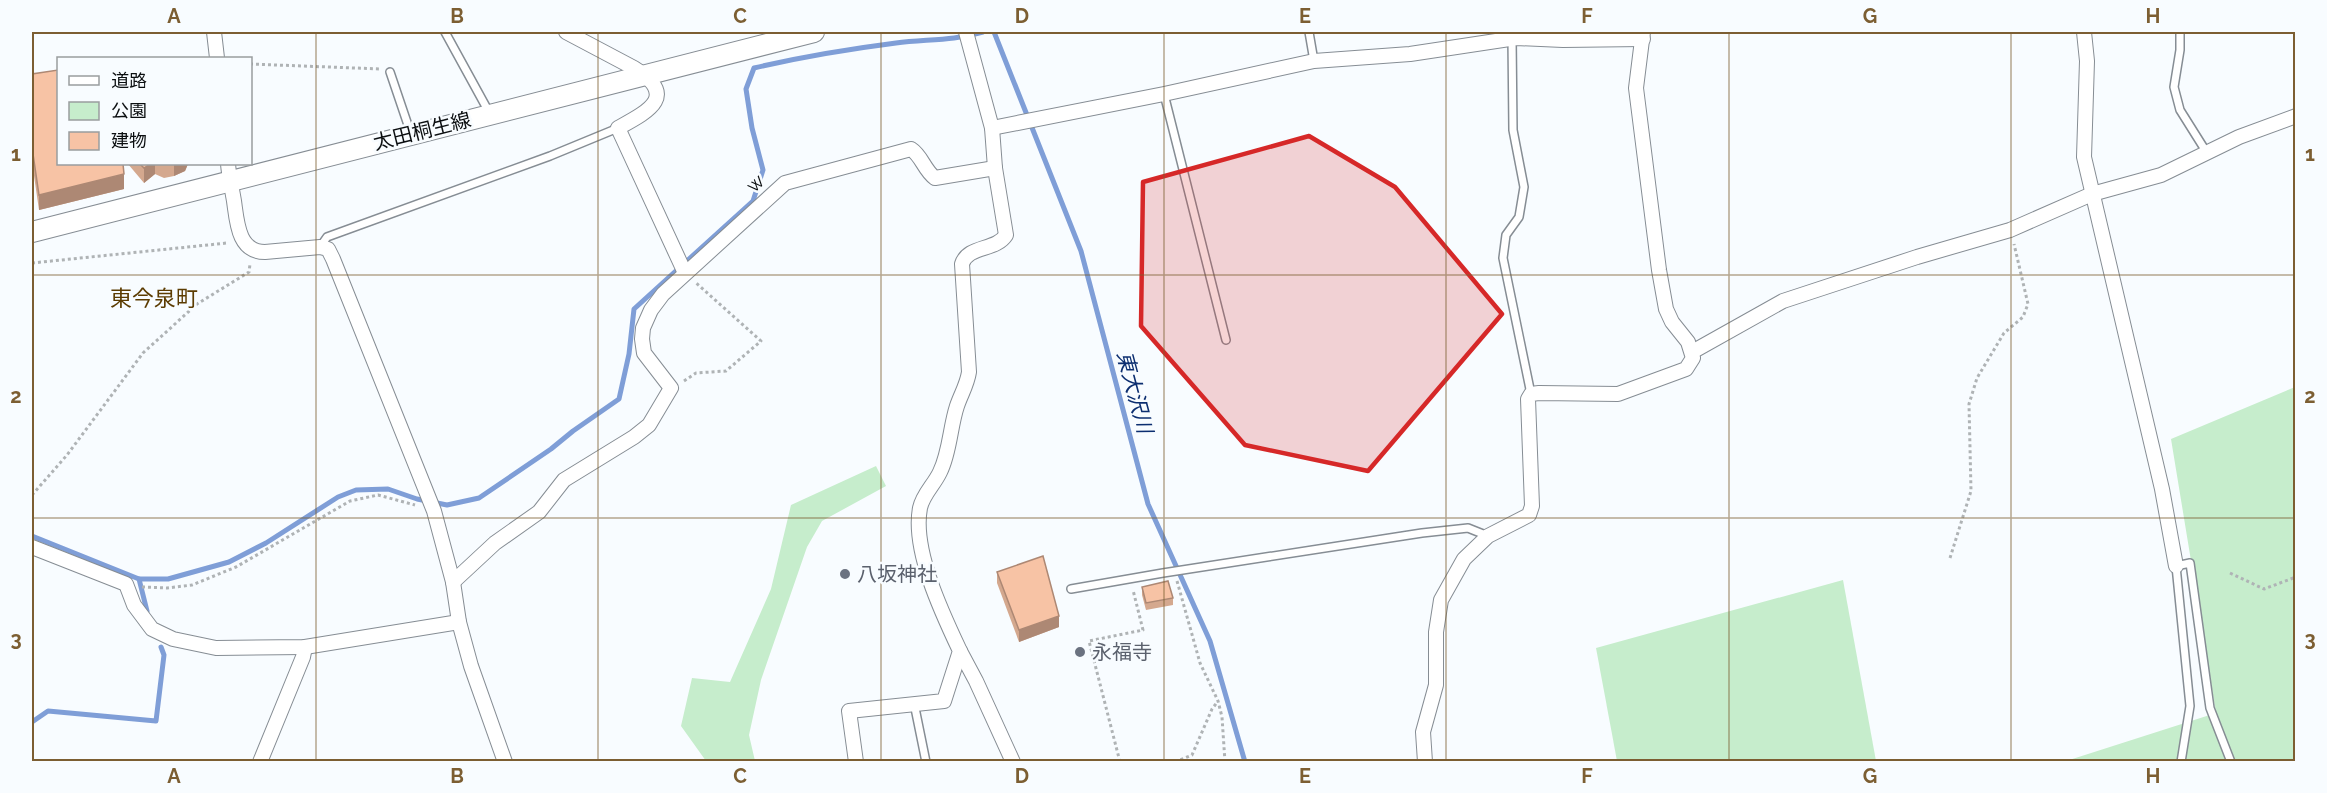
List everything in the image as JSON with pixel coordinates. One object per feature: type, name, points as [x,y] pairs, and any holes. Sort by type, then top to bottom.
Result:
[{"type":"main road","name":"太田桐生線","points":[[32,232],[229,172],[411,134],[814,32]]},
{"type":"street","points":[[214,32],[217,57]]},
{"type":"street","points":[[566,32],[644,74],[654,87],[656,99],[654,106],[646,113],[618,128],[682,268]]},
{"type":"street","points":[[2084,32],[2087,61],[2084,157],[2162,489],[2176,566]]},
{"type":"street","points":[[992,128],[1314,61],[1410,54],[1512,38],[1643,35],[1636,88],[1659,270],[1666,309],[1672,322],[1688,342],[1693,358],[1686,369],[1618,394],[1532,394],[1528,399],[1532,506],[1529,515],[1488,536],[1464,559],[1441,600],[1436,632],[1436,685],[1423,732],[1425,762]]},
{"type":"street","points":[[968,38],[992,128],[995,168],[1006,236],[999,242],[968,254],[962,264],[969,372],[967,387],[957,405],[941,472],[923,498],[918,524],[926,565],[943,614],[1013,762]]},
{"type":"street","points":[[1692,352],[1783,301],[1917,257],[2010,230],[2091,194],[2161,175],[2239,137],[2295,116]]},
{"type":"street","name":"w","points":[[670,388],[644,353],[643,328],[651,310],[682,268],[784,183],[910,149],[916,152],[927,172],[935,178],[995,168]]},
{"type":"street","points":[[229,172],[239,230],[247,245],[258,252],[320,247],[328,249],[333,259],[433,509],[453,582],[459,622],[471,666],[505,762]]},
{"type":"street","points":[[453,582],[495,543],[539,512],[564,480],[634,437],[649,425],[670,388]]},
{"type":"street","points":[[32,546],[126,584],[134,605],[152,629],[173,639],[216,648],[305,647],[459,622]]},
{"type":"street","points":[[260,762],[305,647]]},
{"type":"street","points":[[856,762],[849,711],[944,701],[960,651]]},
{"type":"lane","points":[[445,32],[490,114]]},
{"type":"lane","points":[[1309,32],[1314,61]]},
{"type":"lane","points":[[2180,32],[2180,50],[2174,87],[2180,110],[2207,153]]},
{"type":"lane","points":[[1512,38],[1513,130],[1524,187],[1519,217],[1506,235],[1503,258],[1532,394]]},
{"type":"lane","points":[[390,72],[411,134]]},
{"type":"lane","points":[[1164,94],[1226,340]]},
{"type":"lane","points":[[320,247],[327,237],[550,156],[618,128]]},
{"type":"lane","points":[[1071,590],[1174,571],[1468,528],[1488,536]]},
{"type":"lane","points":[[2181,762],[2190,706],[2176,566],[2190,563],[2210,708],[2231,762]]},
{"type":"lane","points":[[914,703],[926,762]]},
{"type":"path","points":[[252,64],[380,69],[390,72]]},
{"type":"path","points":[[1950,558],[1971,491],[1970,405],[1977,378],[2004,333],[2023,317],[2028,304],[2010,230]]},
{"type":"path","points":[[32,263],[247,245],[249,272],[197,304],[142,352],[67,455],[32,495]]},
{"type":"path","points":[[670,388],[696,373],[726,371],[761,341],[682,268]]},
{"type":"path","points":[[147,587],[167,588],[192,585],[236,567],[350,501],[378,495],[433,509]]},
{"type":"path","points":[[1174,571],[1200,663],[1218,701],[1222,717],[1225,762]]},
{"type":"path","points":[[2230,573],[2264,589],[2295,577]]},
{"type":"path","points":[[1120,762],[1089,642],[1143,630],[1131,580]]},
{"type":"path","points":[[1175,762],[1192,755],[1207,718],[1218,701]]},
{"type":"highlighted area","points":[[1309,136],[1395,187],[1502,314],[1368,471],[1245,445],[1141,326],[1143,182]]},
{"type":"green space","points":[[2295,387],[2295,761],[2063,762],[2216,713],[2171,439]]},
{"type":"green space","points":[[876,466],[886,486],[822,521],[807,547],[761,680],[749,735],[755,761],[706,761],[681,726],[692,678],[730,682],[771,589],[791,505]]},
{"type":"green space","points":[[1843,580],[1876,761],[1617,761],[1596,648]]},
{"type":"building","points":[[57,70],[57,165],[123,165],[124,174],[39,195],[32,147],[32,74]]},
{"type":"building","points":[[1043,556],[1059,616],[1019,630],[997,572]]},
{"type":"building","points":[[1168,581],[1173,598],[1146,603],[1142,587]]},
{"type":"waterway","points":[[32,536],[139,579],[168,579],[229,562],[266,543],[338,497],[356,490],[388,489],[417,499],[447,505],[479,498],[619,399],[629,354],[634,309],[753,201],[763,170],[752,128],[746,89],[754,68],[843,51],[983,32]]},
{"type":"waterway","name":"東大沢川","points":[[994,32],[1081,251],[1148,504],[1210,641],[1245,762]]},
{"type":"waterway","points":[[139,579],[147,611]]},
{"type":"waterway","points":[[32,722],[48,711],[156,721],[164,655],[161,647]]},
{"type":"place","name":"八坂神社","points":[[845,574]]},
{"type":"place","name":"永福寺","points":[[1080,652]]},
{"type":"district","name":"東今泉町","points":[[154,298]]}]
